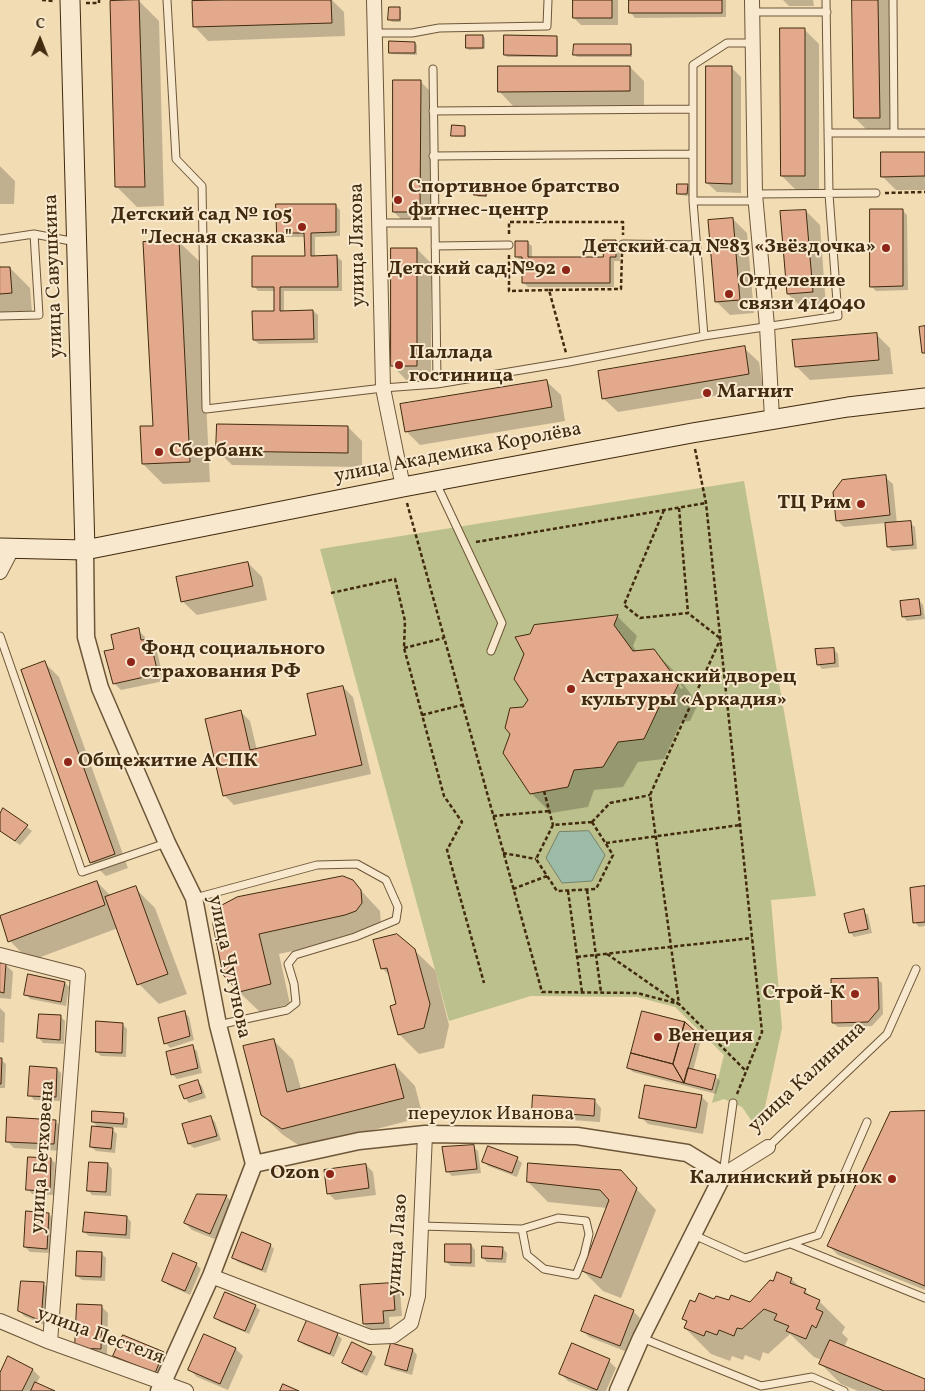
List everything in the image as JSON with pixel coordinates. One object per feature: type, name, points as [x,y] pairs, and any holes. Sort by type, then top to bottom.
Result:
[{"type":"main road","name":"улица Савушкина","points":[[70,0],[85,550]]},
{"type":"main road","name":"улица Академика Королёва","points":[[6,549],[85,550],[435,480],[692,432],[848,406],[925,398]]},
{"type":"street","name":"улица Ляхова","points":[[374,0],[382,388],[403,487]]},
{"type":"street","points":[[752,6],[755,198],[767,326],[772,418]]},
{"type":"street","points":[[0,572],[6,549]]},
{"type":"street","name":"улица Чугунова","points":[[85,550],[86,637],[100,688],[167,843],[194,898],[218,1025],[254,1164]]},
{"type":"street","name":"улица Бетховена","points":[[0,954],[78,975],[50,1342]]},
{"type":"street","name":"переулок Иванова","points":[[254,1164],[359,1141],[425,1134],[576,1136],[688,1153],[723,1174]]},
{"type":"street","name":"улица Лазо","points":[[211,1276],[370,1337],[392,1336],[411,1323],[418,1296],[425,1134]]},
{"type":"street","name":"улица Калинина","points":[[723,1174],[768,1147]]},
{"type":"street","points":[[161,1386],[211,1276],[254,1164]]},
{"type":"street","points":[[618,1391],[641,1338],[723,1174]]},
{"type":"street","name":"улица Пестеля","points":[[0,1321],[161,1386],[186,1391]]},
{"type":"lane","points":[[167,0],[176,159],[202,186],[206,409],[382,388],[437,384],[569,362],[704,336],[838,316],[828,194],[826,0]]},
{"type":"lane","points":[[376,33],[412,32],[439,28],[548,26],[548,0]]},
{"type":"lane","points":[[893,0],[894,133]]},
{"type":"lane","points":[[752,6],[827,12]]},
{"type":"lane","points":[[704,336],[693,200],[693,65],[727,43],[753,43]]},
{"type":"lane","points":[[433,69],[437,384]]},
{"type":"lane","points":[[433,111],[693,109]]},
{"type":"lane","points":[[828,134],[925,133]]},
{"type":"lane","points":[[433,156],[693,154]]},
{"type":"lane","points":[[693,200],[876,193]]},
{"type":"lane","points":[[378,224],[435,223]]},
{"type":"lane","points":[[0,316],[39,315],[34,234]]},
{"type":"lane","points":[[0,239],[34,234],[77,242]]},
{"type":"lane","points":[[623,244],[696,245]]},
{"type":"lane","points":[[435,246],[509,245]]},
{"type":"lane","points":[[435,480],[502,624],[491,651]]},
{"type":"lane","points":[[0,636],[82,872],[167,843]]},
{"type":"lane","points":[[194,898],[317,865],[357,864],[386,880],[398,907],[396,920],[355,937],[295,955],[288,964],[294,984],[296,1003],[287,1010],[218,1025]]},
{"type":"lane","name":"улица Калинина","points":[[768,1147],[887,1034],[916,969]]},
{"type":"lane","points":[[723,1174],[733,1103]]},
{"type":"lane","points":[[693,1235],[745,1258],[818,1235],[867,1122]]},
{"type":"lane","points":[[421,1226],[522,1229],[558,1218],[586,1221],[589,1234],[584,1255],[576,1274],[544,1269],[527,1255],[522,1229]]},
{"type":"lane","points":[[790,1243],[925,1298]]},
{"type":"lane","points":[[641,1338],[761,1386],[812,1377],[844,1391]]},
{"type":"path","points":[[876,193],[925,192]]},
{"type":"path","points":[[509,222],[623,222],[621,289],[508,291],[509,245],[509,222]]},
{"type":"path","points":[[549,290],[569,362]]},
{"type":"path","points":[[692,432],[706,503],[762,1032],[733,1103]]},
{"type":"path","points":[[403,487],[542,992],[637,993],[679,1004]]},
{"type":"path","points":[[465,544],[706,503]]},
{"type":"path","points":[[679,508],[688,614]]},
{"type":"path","points":[[664,510],[624,605],[640,618],[688,614],[720,639]]},
{"type":"path","points":[[331,593],[395,579],[405,621],[404,648],[444,796],[462,822],[447,850],[484,983]]},
{"type":"path","points":[[404,648],[444,638]]},
{"type":"path","points":[[679,1004],[650,795],[720,639]]},
{"type":"path","points":[[422,714],[462,705]]},
{"type":"path","points":[[536,859],[553,825],[544,791]]},
{"type":"path","points":[[553,825],[592,822],[610,803],[650,795]]},
{"type":"path","points":[[493,816],[550,811]]},
{"type":"path","points":[[503,853],[536,859],[557,891],[596,889],[613,855],[592,822]]},
{"type":"path","points":[[605,843],[740,825]]},
{"type":"path","points":[[513,888],[547,876]]},
{"type":"path","points":[[587,890],[601,992]]},
{"type":"path","points":[[568,891],[582,992]]},
{"type":"path","points":[[577,957],[752,938]]},
{"type":"path","points":[[607,954],[679,1004],[746,1071]]},
{"type":"green space","points":[[744,481],[816,896],[771,900],[782,1028],[761,1126],[753,1123],[742,1107],[724,1099],[712,1103],[724,1055],[675,1007],[637,997],[531,996],[449,1021],[320,549]]},
{"type":"shaded area","points":[[589,831],[605,855],[592,881],[562,883],[546,858],[559,832]]},
{"type":"building","points":[[139,0],[145,187],[115,187],[110,1]]},
{"type":"building","points":[[331,0],[332,23],[193,27],[192,1]]},
{"type":"building","points":[[573,0],[612,0],[612,18],[573,18]]},
{"type":"building","points":[[629,0],[722,0],[722,13],[629,13]]},
{"type":"building","points":[[852,0],[878,0],[880,118],[854,118]]},
{"type":"building","points":[[389,7],[400,7],[400,20],[388,20]]},
{"type":"building","points":[[780,28],[805,28],[805,176],[781,176]]},
{"type":"building","points":[[466,35],[483,35],[483,48],[466,48]]},
{"type":"building","points":[[504,35],[557,36],[557,56],[504,55]]},
{"type":"building","points":[[389,41],[415,42],[415,53],[389,53]]},
{"type":"building","points":[[574,44],[631,44],[631,55],[573,55]]},
{"type":"building","points":[[498,66],[630,66],[630,91],[498,92]]},
{"type":"building","points":[[706,66],[732,66],[732,184],[706,183]]},
{"type":"building","points":[[393,80],[421,80],[420,212],[393,212]]},
{"type":"building","points":[[452,125],[465,126],[465,136],[451,136]]},
{"type":"building","points":[[881,152],[925,152],[925,176],[881,177]]},
{"type":"building","points":[[475,184],[486,184],[486,196],[474,195]]},
{"type":"building","points":[[677,184],[688,184],[687,194],[677,194]]},
{"type":"building","points":[[276,204],[336,204],[336,232],[311,233],[311,256],[337,255],[338,287],[280,287],[280,311],[313,310],[314,339],[253,340],[252,311],[274,311],[274,287],[252,287],[252,256],[305,256],[304,233],[277,233]]},
{"type":"building","name":"Детский сад №83 «Звёздочка»","points":[[870,209],[903,209],[903,286],[870,287]]},
{"type":"building","points":[[806,210],[813,292],[787,294],[780,211]]},
{"type":"building","points":[[733,218],[740,300],[715,302],[708,220]]},
{"type":"building","points":[[179,240],[190,462],[142,464],[140,426],[153,426],[143,242]]},
{"type":"building","name":"Детский сад №92","points":[[603,240],[616,240],[616,257],[610,257],[610,283],[522,283],[522,257],[515,257],[515,241],[528,241],[528,257],[603,257]]},
{"type":"building","points":[[391,248],[417,248],[417,366],[391,366]]},
{"type":"building","points":[[0,267],[10,267],[12,293],[0,294]]},
{"type":"building","points":[[925,326],[925,353],[922,353],[919,327]]},
{"type":"building","points":[[877,333],[879,360],[795,367],[792,340]]},
{"type":"building","points":[[745,346],[749,374],[602,399],[598,371]]},
{"type":"building","points":[[547,380],[552,407],[405,432],[400,404]]},
{"type":"building","points":[[217,424],[348,426],[348,453],[216,451]]},
{"type":"building","name":"ТЦ Рим","points":[[886,475],[890,515],[836,521],[833,492],[842,480]]},
{"type":"building","points":[[911,521],[913,545],[887,547],[885,523]]},
{"type":"building","points":[[248,562],[253,586],[181,602],[176,577]]},
{"type":"building","points":[[919,599],[921,615],[902,617],[900,601]]},
{"type":"building","points":[[618,615],[614,625],[633,651],[654,649],[679,683],[670,701],[661,703],[644,739],[618,742],[603,767],[574,770],[568,787],[530,794],[503,753],[510,734],[505,728],[510,708],[523,707],[528,700],[514,679],[524,654],[515,637],[530,634],[534,625]]},
{"type":"building","name":"Фонд социального страхования РФ","points":[[139,628],[141,640],[150,639],[158,674],[113,684],[104,651],[114,649],[111,635]]},
{"type":"building","points":[[834,648],[835,663],[817,665],[815,649]]},
{"type":"building","name":"Общежитие АСПК","points":[[45,661],[115,854],[90,863],[21,670]]},
{"type":"building","points":[[343,686],[362,765],[223,796],[205,719],[241,710],[250,750],[316,735],[307,694]]},
{"type":"building","points":[[3,808],[28,825],[15,841],[0,831],[0,814]]},
{"type":"building","points":[[343,876],[353,880],[361,890],[362,903],[356,911],[259,934],[271,984],[239,992],[223,975],[213,925],[214,913],[222,905],[237,897]]},
{"type":"building","points":[[97,881],[105,905],[8,942],[0,916]]},
{"type":"building","points":[[136,886],[168,974],[137,985],[105,897]]},
{"type":"building","points":[[925,886],[925,922],[913,923],[910,888]]},
{"type":"building","points":[[864,909],[868,929],[849,933],[844,914]]},
{"type":"building","points":[[397,934],[415,949],[430,1004],[424,1028],[398,1035],[390,1006],[396,1004],[387,968],[381,969],[373,940]]},
{"type":"building","points":[[0,963],[6,963],[4,993],[0,992]]},
{"type":"building","points":[[28,974],[65,982],[61,1002],[24,995]]},
{"type":"building","name":"Строй-К","points":[[878,978],[879,1009],[868,1022],[832,1023],[831,979]]},
{"type":"building","points":[[185,1011],[190,1036],[164,1044],[158,1018]]},
{"type":"building","points":[[642,1011],[685,1022],[673,1064],[631,1053]]},
{"type":"building","points":[[39,1014],[61,1015],[60,1040],[37,1038]]},
{"type":"building","points":[[96,1021],[123,1023],[122,1053],[96,1052]]},
{"type":"building","points":[[685,1022],[698,1034],[684,1083],[673,1064]]},
{"type":"building","points":[[274,1039],[287,1092],[395,1064],[404,1098],[282,1129],[261,1115],[243,1046]]},
{"type":"building","points":[[193,1045],[198,1068],[171,1075],[166,1052]]},
{"type":"building","points":[[631,1053],[673,1064],[684,1083],[627,1068]]},
{"type":"building","points":[[0,1058],[2,1058],[1,1084],[0,1084]]},
{"type":"building","points":[[30,1066],[57,1068],[56,1097],[28,1096]]},
{"type":"building","points":[[688,1068],[716,1075],[712,1090],[684,1083]]},
{"type":"building","points":[[198,1080],[202,1093],[184,1099],[179,1086]]},
{"type":"building","points":[[645,1085],[702,1095],[696,1128],[639,1118]]},
{"type":"building","points":[[533,1095],[595,1099],[594,1116],[532,1111]]},
{"type":"building","points":[[92,1111],[124,1113],[123,1124],[92,1122]]},
{"type":"building","name":"Калиниский рынок","points":[[925,1111],[925,1286],[827,1246],[890,1112]]},
{"type":"building","points":[[211,1116],[217,1136],[188,1144],[182,1124]]},
{"type":"building","points":[[7,1117],[56,1120],[54,1144],[6,1142]]},
{"type":"building","points":[[92,1126],[113,1128],[111,1149],[90,1147]]},
{"type":"building","points":[[474,1145],[477,1169],[446,1172],[442,1147]]},
{"type":"building","points":[[488,1146],[518,1157],[512,1173],[482,1162]]},
{"type":"building","points":[[28,1157],[51,1158],[50,1191],[26,1190]]},
{"type":"building","points":[[89,1162],[108,1163],[106,1192],[87,1191]]},
{"type":"building","points":[[528,1163],[621,1170],[637,1188],[601,1278],[582,1271],[609,1200],[600,1190],[527,1182]]},
{"type":"building","points":[[366,1164],[369,1188],[327,1194],[324,1170]]},
{"type":"building","points":[[197,1194],[227,1195],[210,1234],[184,1223]]},
{"type":"building","points":[[26,1211],[49,1213],[47,1249],[24,1247]]},
{"type":"building","points":[[85,1212],[127,1216],[126,1235],[83,1232]]},
{"type":"building","points":[[242,1232],[271,1244],[262,1270],[232,1258]]},
{"type":"building","points":[[445,1244],[471,1244],[471,1263],[445,1262]]},
{"type":"building","points":[[482,1246],[503,1247],[502,1259],[482,1258]]},
{"type":"building","points":[[77,1251],[102,1252],[101,1277],[76,1276]]},
{"type":"building","points":[[173,1253],[197,1263],[185,1291],[162,1281]]},
{"type":"building","points":[[777,1272],[792,1278],[790,1283],[806,1289],[804,1293],[820,1300],[816,1309],[823,1312],[816,1328],[812,1325],[806,1339],[786,1331],[789,1326],[774,1320],[777,1314],[764,1309],[742,1329],[737,1328],[734,1336],[719,1330],[717,1335],[706,1331],[704,1336],[684,1328],[687,1321],[682,1319],[690,1300],[695,1302],[699,1293],[714,1299],[716,1296],[729,1300],[731,1295],[750,1302],[770,1280],[773,1281]]},
{"type":"building","points":[[21,1281],[44,1282],[41,1321],[18,1311]]},
{"type":"building","points":[[393,1283],[395,1310],[383,1311],[384,1323],[363,1324],[360,1285]]},
{"type":"building","points":[[225,1292],[256,1305],[245,1331],[214,1318]]},
{"type":"building","points":[[595,1295],[634,1310],[620,1346],[581,1331]]},
{"type":"building","points":[[77,1304],[102,1305],[101,1349],[75,1348]]},
{"type":"building","points":[[307,1320],[338,1333],[330,1354],[298,1341]]},
{"type":"building","points":[[204,1334],[236,1348],[220,1384],[188,1370]]},
{"type":"building","points":[[123,1335],[164,1352],[155,1373],[113,1356]]},
{"type":"building","points":[[830,1340],[925,1379],[925,1391],[884,1391],[819,1364]]},
{"type":"building","points":[[352,1342],[372,1352],[362,1372],[342,1363]]},
{"type":"building","points":[[391,1343],[413,1349],[407,1371],[385,1365]]},
{"type":"building","points":[[572,1343],[610,1359],[597,1390],[559,1374]]},
{"type":"building","points":[[8,1356],[33,1369],[22,1391],[0,1391],[0,1373]]},
{"type":"building","points":[[35,1382],[55,1391],[31,1391]]},
{"type":"building","points":[[283,1384],[299,1391],[280,1391]]},
{"type":"place","name":"Спортивное братство фитнес-центр","points":[[398,200]]},
{"type":"place","name":"Детский сад № 105 \"Лесная сказка\"","points":[[302,227]]},
{"type":"place","name":"Детский сад №83 «Звёздочка»","points":[[886,248]]},
{"type":"place","name":"Детский сад №92","points":[[566,270]]},
{"type":"place","name":"Отделение связи 414040","points":[[729,294]]},
{"type":"place","name":"Паллада гостиница","points":[[399,365]]},
{"type":"place","name":"Магнит","points":[[707,393]]},
{"type":"place","name":"Сбербанк","points":[[159,452]]},
{"type":"place","name":"ТЦ Рим","points":[[861,504]]},
{"type":"place","name":"Фонд социального страхования РФ","points":[[131,662]]},
{"type":"place","name":"Астраханский дворец культуры «Аркадия»","points":[[571,689]]},
{"type":"place","name":"Общежитие АСПК","points":[[68,762]]},
{"type":"place","name":"Строй-К","points":[[855,994]]},
{"type":"place","name":"Венеция","points":[[658,1037]]},
{"type":"place","name":"Ozon","points":[[330,1174]]},
{"type":"place","name":"Калиниский рынок","points":[[892,1179]]}]
